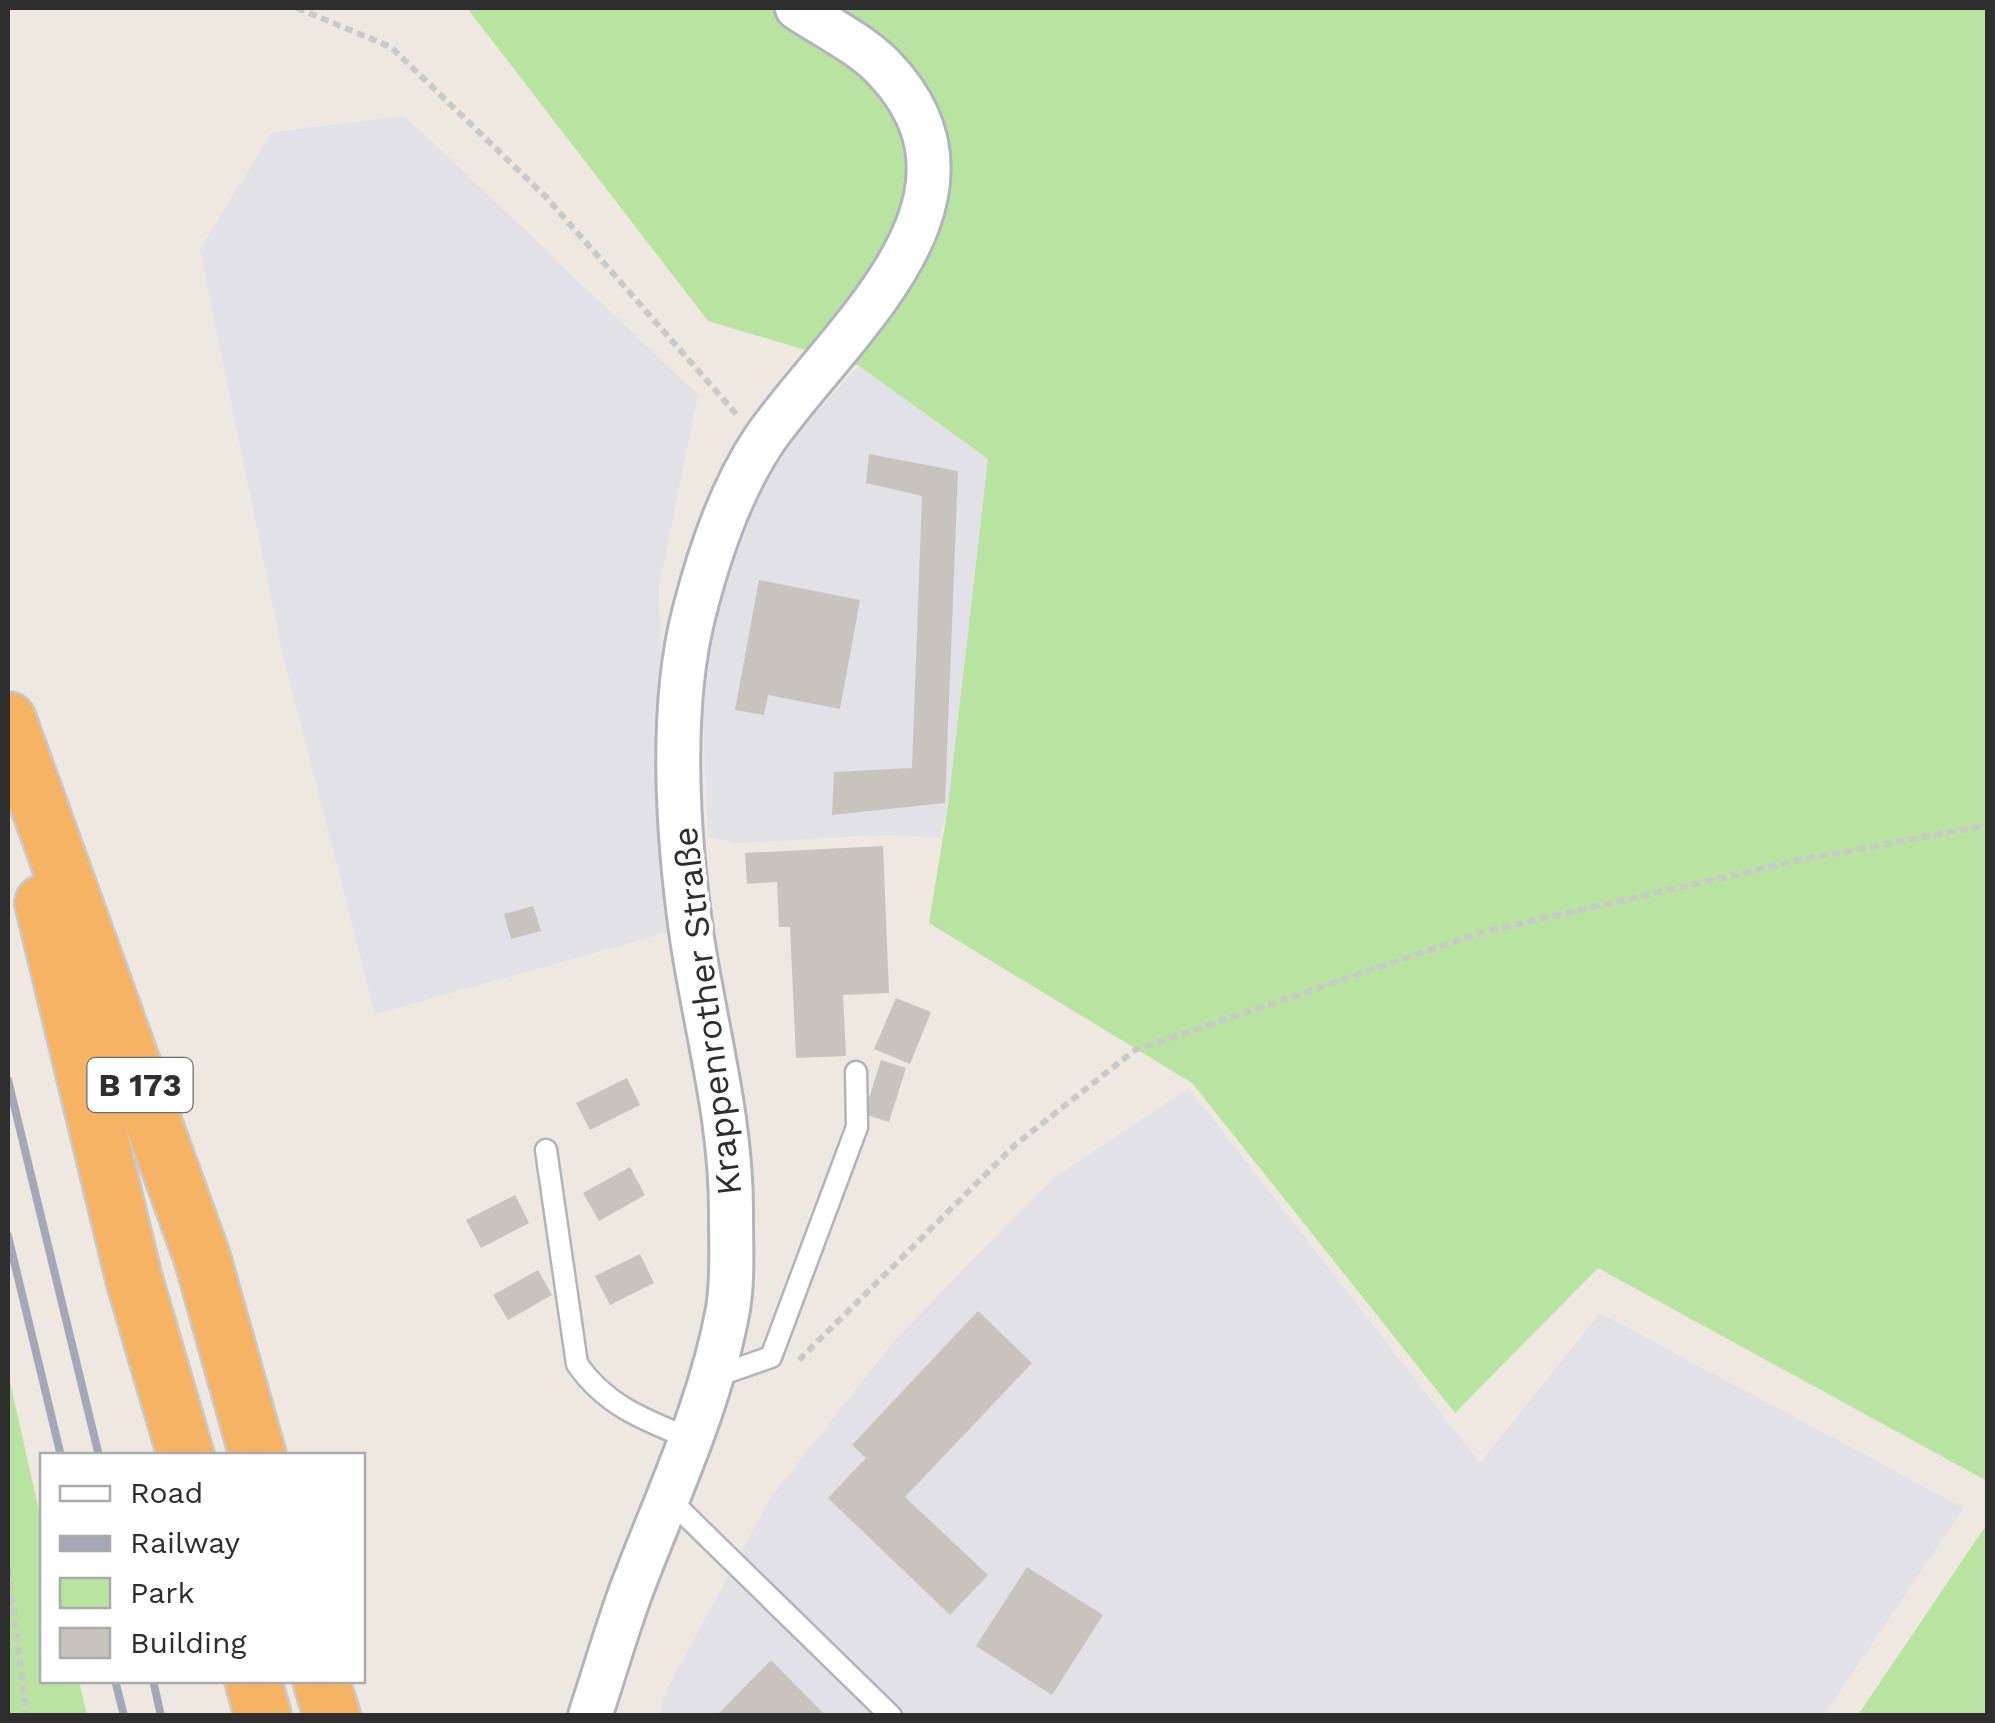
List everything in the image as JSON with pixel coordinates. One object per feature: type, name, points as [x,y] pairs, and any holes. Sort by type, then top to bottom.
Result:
[{"type":"highway","name":"B 173","points":[[8,720],[202,1257],[257,1453]]},
{"type":"highway","name":"B 173","points":[[8,738],[98,1132],[185,1453]]},
{"type":"highway","points":[[254,1683],[263,1716]]},
{"type":"highway","points":[[322,1683],[332,1716]]},
{"type":"street","name":"Krappenrother Straße","points":[[590,1716],[632,1589],[714,1377],[729,1303],[731,1210],[725,1117],[692,935],[679,749],[692,620],[708,559],[762,443],[893,277],[927,204],[923,136],[906,94],[878,62],[797,8]]},
{"type":"lane","points":[[714,1377],[771,1357],[857,1127],[856,1072]]},
{"type":"lane","points":[[546,1150],[578,1364],[592,1385],[621,1410],[691,1438]]},
{"type":"lane","points":[[669,1499],[892,1716]]},
{"type":"path","points":[[297,8],[391,47],[546,197],[762,443]]},
{"type":"path","points":[[791,1365],[831,1333],[1015,1145],[1135,1050],[1488,931],[1804,859],[1988,825]]},
{"type":"path","points":[[8,1569],[27,1716]]},
{"type":"shaded area","points":[[405,116],[698,395],[659,588],[669,932],[375,1014],[281,647],[200,249],[272,132]]},
{"type":"shaded area","points":[[859,366],[988,459],[948,806],[940,838],[887,835],[738,843],[708,837],[701,677],[721,570],[758,491],[805,425]]},
{"type":"shaded area","points":[[1189,1088],[1480,1463],[1600,1313],[1964,1508],[1824,1715],[659,1716],[665,1693],[771,1497],[895,1340],[1052,1179]]},
{"type":"green space","points":[[467,8],[1987,8],[1987,1481],[1598,1268],[1455,1413],[1192,1083],[929,923],[948,806],[988,459],[859,366],[708,321]]},
{"type":"green space","points":[[8,1373],[40,1515],[40,1683],[79,1683],[87,1715],[8,1715]]},
{"type":"green space","points":[[1987,1524],[1987,1715],[1858,1715]]},
{"type":"building","points":[[869,454],[958,471],[945,803],[832,815],[834,772],[912,768],[922,496],[866,483]]},
{"type":"building","points":[[759,580],[860,600],[840,709],[768,695],[764,715],[735,710]]},
{"type":"building","points":[[883,846],[889,993],[843,995],[846,1056],[796,1058],[790,927],[779,927],[777,882],[747,884],[745,853]]},
{"type":"building","points":[[533,906],[541,931],[511,939],[504,914]]},
{"type":"building","points":[[896,998],[931,1012],[910,1064],[874,1049]]},
{"type":"building","points":[[881,1060],[906,1068],[889,1122],[864,1114]]},
{"type":"building","points":[[627,1078],[640,1105],[590,1130],[576,1103]]},
{"type":"building","points":[[630,1167],[645,1195],[599,1221],[583,1193]]},
{"type":"building","points":[[515,1195],[529,1223],[481,1248],[466,1220]]},
{"type":"building","points":[[640,1254],[654,1283],[610,1305],[595,1276]]},
{"type":"building","points":[[538,1270],[552,1295],[508,1320],[493,1295]]},
{"type":"building","points":[[978,1311],[1032,1363],[905,1497],[988,1575],[950,1615],[828,1498],[866,1458],[852,1445]]},
{"type":"building","points":[[1027,1567],[1103,1615],[1052,1695],[976,1646]]},
{"type":"building","points":[[771,1660],[826,1716],[716,1716]]},
{"type":"railway","points":[[8,1080],[98,1453]]},
{"type":"railway","points":[[8,1236],[60,1453]]},
{"type":"railway","points":[[116,1683],[124,1716]]},
{"type":"railway","points":[[154,1683],[161,1716]]}]
